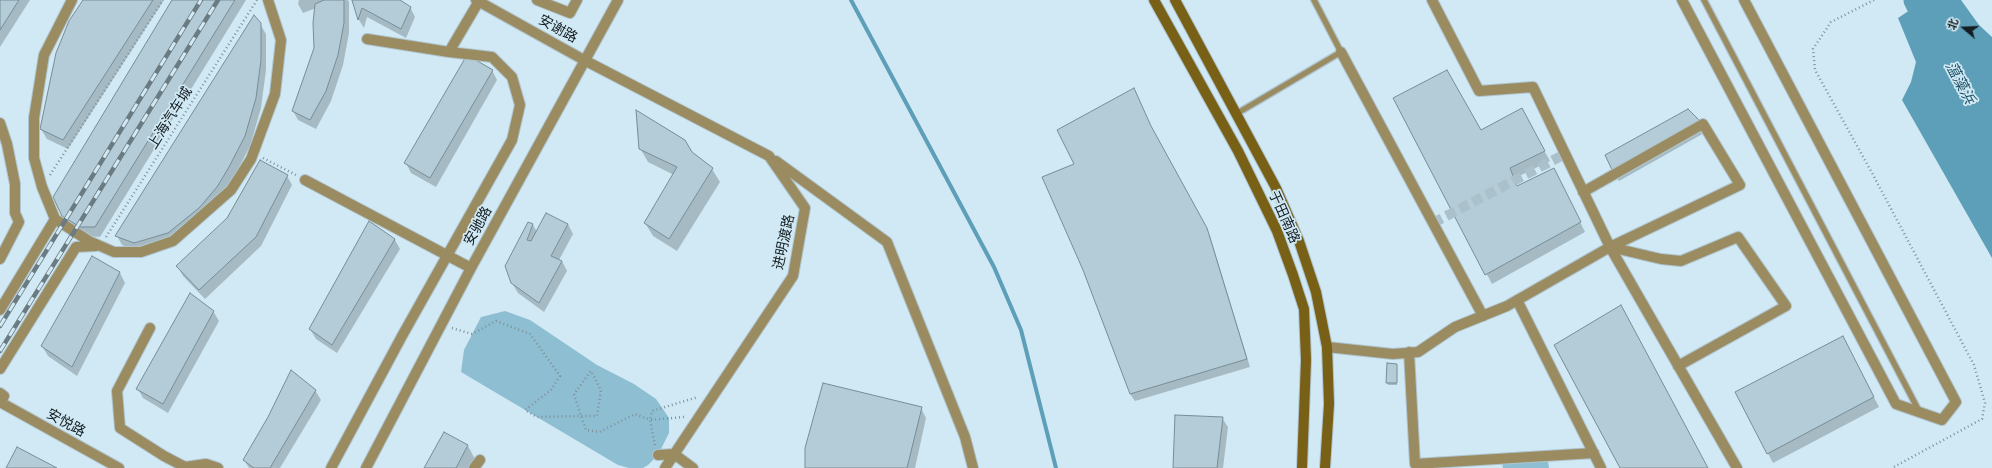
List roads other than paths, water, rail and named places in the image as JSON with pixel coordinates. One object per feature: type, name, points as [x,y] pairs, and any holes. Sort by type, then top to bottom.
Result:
[{"type":"street","points":[[72,0],[44,55],[34,118],[34,158],[42,187],[55,219],[89,241],[114,252],[141,252],[172,241],[231,190],[253,152],[275,94],[281,40],[268,0]]},
{"type":"street","points":[[537,0],[570,13],[577,0]]},
{"type":"street","name":"安驰路","points":[[366,468],[471,268],[618,0]]},
{"type":"street","name":"于田南路","points":[[1154,0],[1238,151],[1277,232],[1304,309],[1306,360],[1302,468]]},
{"type":"street","name":"于田南路","points":[[1175,0],[1276,188],[1299,242],[1316,292],[1326,347],[1329,404],[1325,468]]},
{"type":"street","points":[[1432,0],[1479,91],[1533,87],[1610,247],[1737,468]]},
{"type":"street","points":[[1682,0],[1896,404],[1942,420],[1956,402],[1744,0]]},
{"type":"street","points":[[449,52],[477,1]]},
{"type":"street","name":"安谢路","points":[[477,1],[584,60]]},
{"type":"street","points":[[331,468],[402,336],[512,140],[520,105],[512,77],[492,57],[367,39]]},
{"type":"street","points":[[1186,58],[1200,48]]},
{"type":"street","points":[[1342,52],[1483,316]]},
{"type":"street","name":"进明渡路","points":[[584,60],[769,156],[805,208],[793,276],[665,468]]},
{"type":"street","points":[[0,123],[9,150],[15,184],[15,213],[19,222],[0,259]]},
{"type":"street","points":[[1326,347],[1393,354],[1418,352],[1455,327],[1517,300],[1610,247],[1740,185],[1703,124],[1583,192]]},
{"type":"street","points":[[769,156],[887,242],[965,437],[973,468]]},
{"type":"street","points":[[306,180],[471,268]]},
{"type":"street","points":[[0,310],[55,219]]},
{"type":"street","points":[[1610,247],[1661,259],[1682,261],[1738,236],[1786,306],[1678,366]]},
{"type":"street","points":[[0,369],[76,247],[100,246]]},
{"type":"street","points":[[1517,300],[1601,468]]},
{"type":"street","points":[[150,328],[117,391],[120,428],[164,456],[185,467],[206,464],[218,468]]},
{"type":"street","points":[[1409,352],[1415,466],[1594,454]]},
{"type":"street","name":"安悦路","points":[[0,399],[119,468]]},
{"type":"street","points":[[658,455],[674,454],[693,468]]},
{"type":"lane","points":[[1236,114],[1342,52],[1314,0]]},
{"type":"lane","points":[[1704,0],[1920,413]]},
{"type":"water","points":[[1925,0],[1961,0],[1979,25],[1992,37],[1992,258],[1902,100],[1911,82],[1916,62],[1898,18]]},
{"type":"waterway","points":[[851,0],[994,267],[1021,330],[1056,468]]},
{"type":"waterway","name":"蕰藻浜","points":[[1916,0],[1933,34]]},
{"type":"tunnel","points":[[1433,223],[1565,154]]},
{"type":"railway","points":[[0,326],[201,0]]},
{"type":"railway","points":[[0,351],[218,0]]}]
